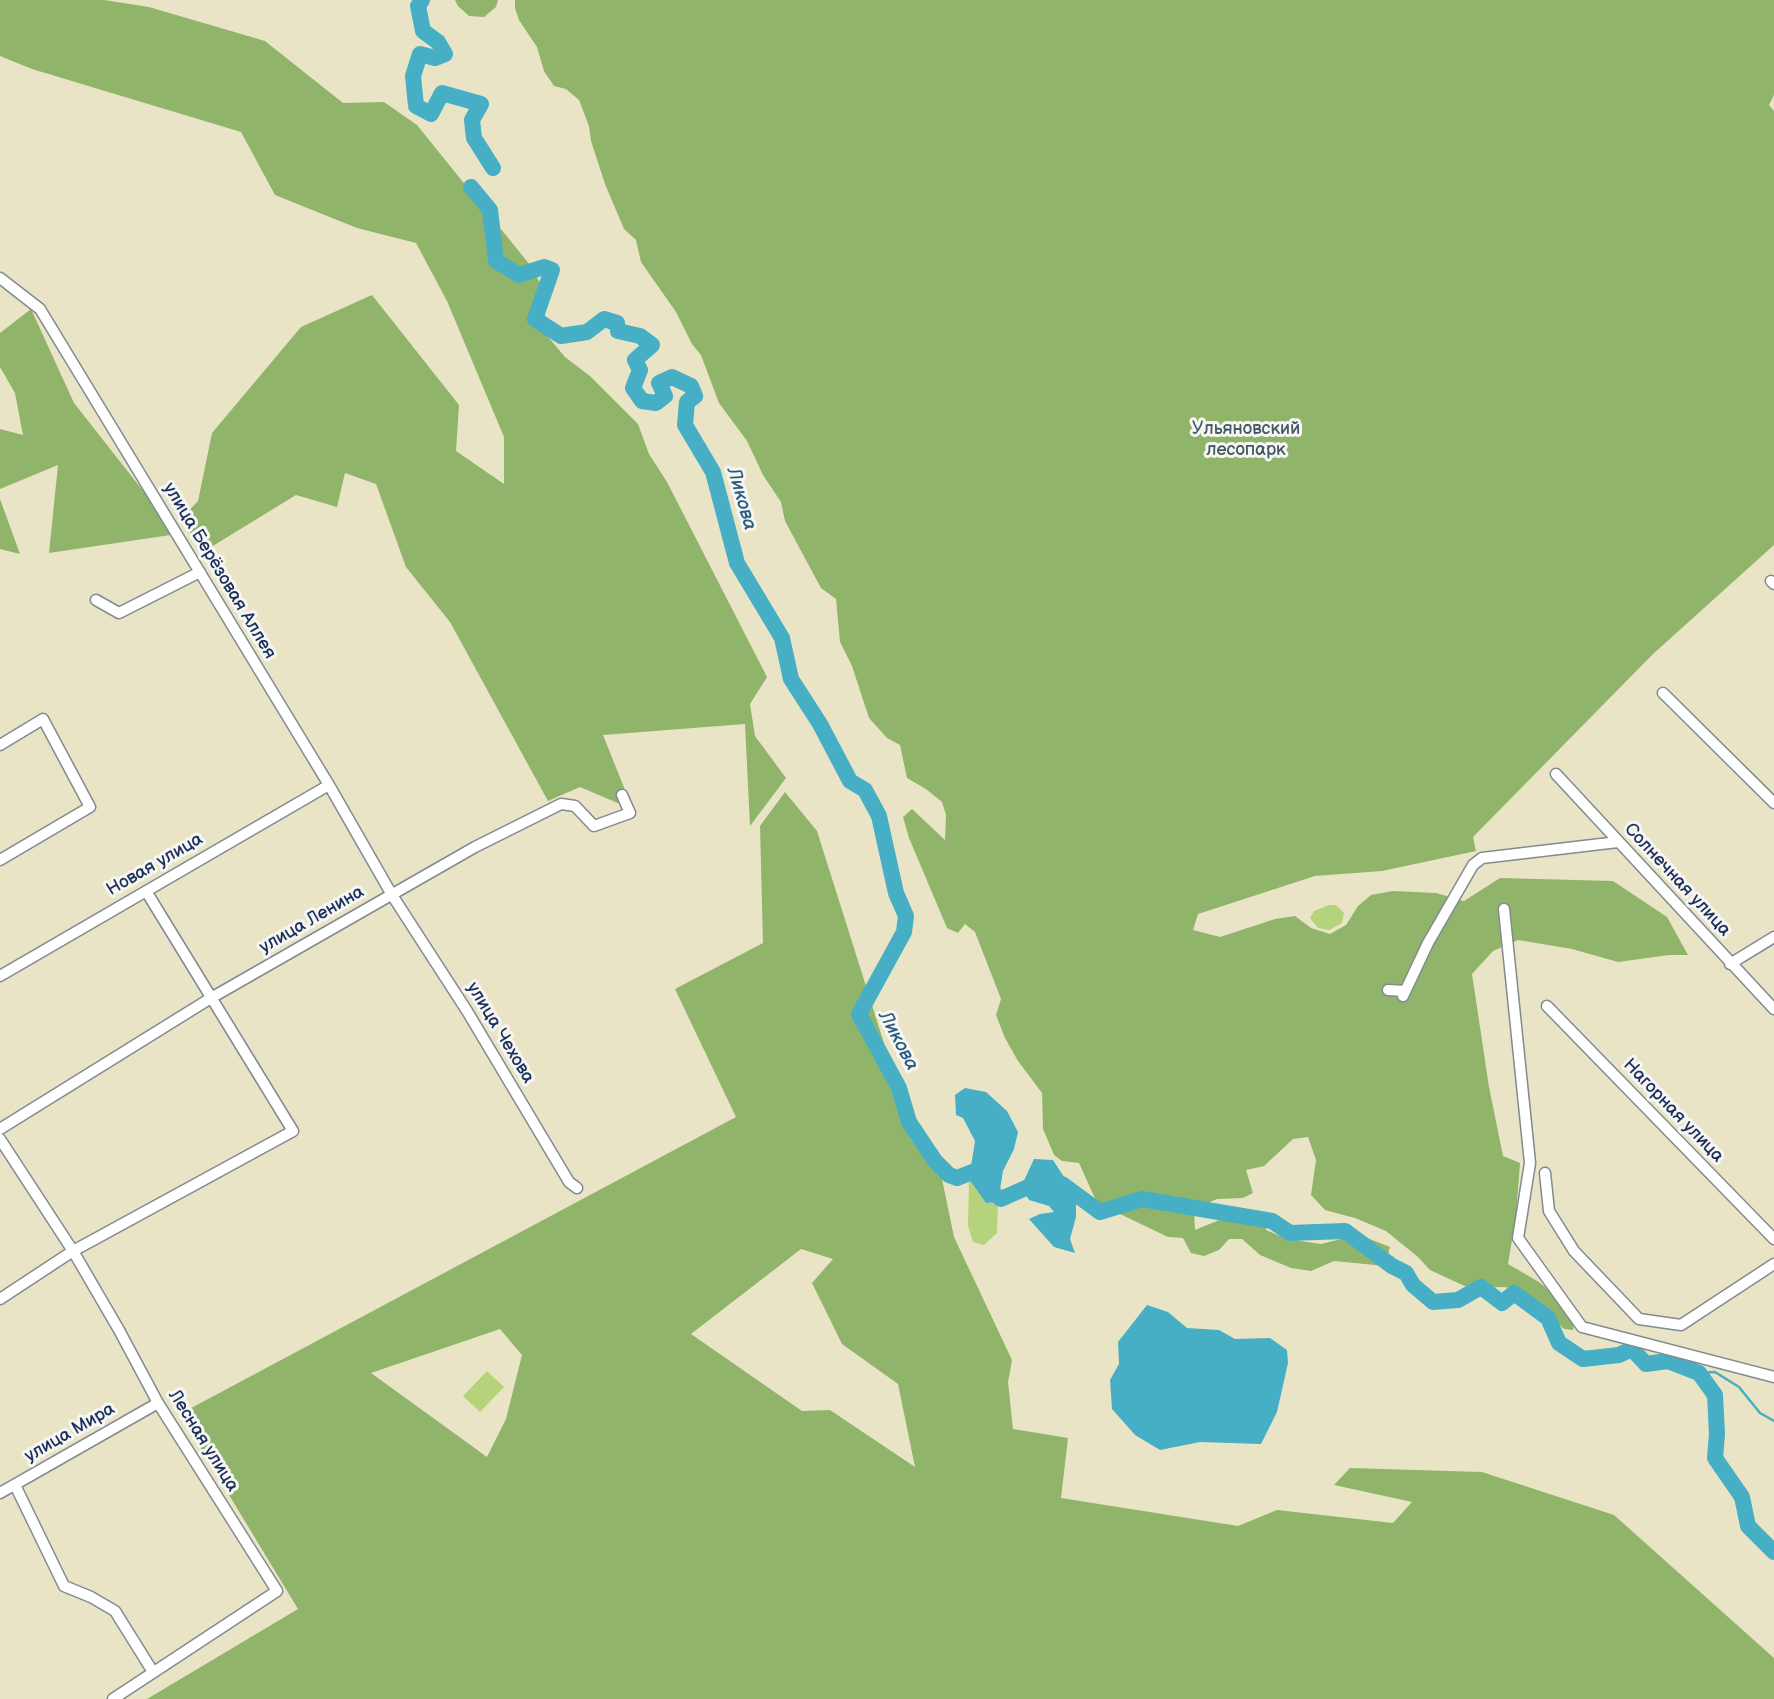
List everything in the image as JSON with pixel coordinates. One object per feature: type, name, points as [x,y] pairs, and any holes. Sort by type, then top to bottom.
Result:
[{"type":"street","name":"улица Берёзовая Аллея","points":[[0,278],[40,309],[329,785],[392,895]]},
{"type":"street","points":[[96,600],[119,617],[200,572]]},
{"type":"street","points":[[1662,693],[1774,803]]},
{"type":"street","points":[[0,745],[43,719],[90,807],[0,860]]},
{"type":"street","name":"Солнечная улица","points":[[1556,774],[1774,1009]]},
{"type":"street","name":"Новая улица","points":[[0,976],[329,785]]},
{"type":"street","name":"улица Ленина","points":[[0,1129],[211,998],[475,847],[561,804],[575,806],[594,826],[631,813],[622,795]]},
{"type":"street","points":[[1388,990],[1404,993],[1428,943],[1473,865],[1482,858],[1618,842]]},
{"type":"street","points":[[0,1299],[73,1251],[292,1131],[146,891]]},
{"type":"street","name":"улица Чехова","points":[[392,895],[467,1011],[569,1182],[577,1188]]},
{"type":"street","points":[[1504,909],[1530,1163],[1518,1238],[1582,1327],[1774,1377]]},
{"type":"street","points":[[1730,964],[1774,937]]},
{"type":"street","name":"Нагорная улица","points":[[1547,1006],[1774,1239]]},
{"type":"street","name":"Лесная улица","points":[[0,1139],[73,1251],[158,1403],[277,1591],[113,1699]]},
{"type":"street","points":[[1545,1173],[1549,1211],[1574,1251],[1639,1319],[1681,1325],[1774,1264]]},
{"type":"street","name":"улица Мира","points":[[0,1493],[158,1403]]},
{"type":"street","points":[[15,1485],[64,1586],[115,1611],[153,1672]]},
{"type":"green space","points":[[0,0],[104,0],[149,7],[265,41],[343,103],[384,102],[417,125],[530,265],[545,292],[545,333],[565,357],[590,376],[638,424],[649,454],[667,482],[767,677],[750,704],[755,736],[786,778],[750,826],[745,724],[603,735],[629,800],[620,804],[580,787],[548,801],[450,622],[406,567],[376,484],[345,473],[337,507],[296,495],[203,552],[181,519],[198,501],[212,433],[301,327],[372,295],[459,405],[456,451],[504,484],[504,437],[447,301],[416,243],[357,228],[275,195],[241,132],[32,69],[0,56]]},
{"type":"green space","points":[[455,0],[498,0],[496,7],[484,17],[469,16]]},
{"type":"green space","name":"Ульяновский лесопарк","points":[[515,0],[1774,0],[1774,95],[1769,105],[1774,111],[1774,545],[1653,654],[1473,837],[1476,851],[1382,871],[1315,876],[1198,914],[1193,930],[1220,937],[1275,919],[1295,916],[1311,928],[1330,934],[1346,925],[1358,906],[1371,895],[1393,891],[1436,893],[1464,901],[1500,878],[1613,881],[1667,917],[1688,955],[1618,962],[1572,949],[1518,940],[1493,951],[1472,974],[1489,1087],[1503,1156],[1520,1163],[1516,1216],[1508,1264],[1539,1282],[1553,1294],[1574,1323],[1573,1330],[1564,1329],[1529,1295],[1516,1288],[1471,1289],[1430,1270],[1386,1231],[1355,1218],[1325,1210],[1311,1195],[1316,1160],[1308,1137],[1293,1139],[1264,1166],[1246,1170],[1253,1193],[1243,1198],[1217,1199],[1194,1209],[1195,1230],[1229,1216],[1264,1212],[1266,1230],[1287,1239],[1321,1244],[1341,1239],[1367,1238],[1390,1247],[1385,1266],[1334,1261],[1311,1271],[1291,1268],[1260,1255],[1242,1239],[1229,1239],[1219,1250],[1204,1256],[1191,1253],[1183,1238],[1168,1237],[1097,1203],[1079,1163],[1062,1161],[1054,1155],[1043,1129],[1042,1093],[1005,1038],[996,1015],[1001,999],[975,932],[965,924],[958,933],[947,928],[909,838],[903,817],[912,809],[945,840],[946,815],[942,802],[907,778],[900,745],[887,738],[869,718],[852,666],[840,642],[836,599],[821,588],[785,521],[781,502],[763,475],[747,441],[719,403],[701,355],[692,344],[676,312],[641,262],[636,240],[624,229],[605,184],[579,100],[566,89],[554,86],[544,71],[537,47],[519,20]]},
{"type":"green space","points":[[31,309],[74,403],[177,534],[49,553],[58,465],[0,489],[0,429],[23,435],[15,393],[0,367],[0,333]]},
{"type":"green space","points":[[0,499],[20,554],[0,549]]},
{"type":"green space","points":[[785,792],[817,831],[883,1040],[911,1140],[941,1174],[954,1237],[1012,1360],[1008,1382],[1013,1429],[1068,1438],[1061,1498],[1238,1526],[1277,1510],[1393,1523],[1412,1502],[1334,1485],[1350,1468],[1482,1472],[1614,1515],[1774,1658],[1774,1699],[147,1699],[298,1609],[180,1414],[736,1117],[675,989],[763,943],[760,826]],"holes":[[[801,1249],[833,1259],[812,1283],[842,1344],[898,1384],[915,1467],[830,1410],[802,1411],[691,1334]],[[500,1329],[522,1355],[506,1419],[487,1457],[371,1373]]]},
{"type":"green space","points":[[1336,905],[1344,913],[1342,923],[1329,930],[1318,928],[1310,918],[1314,911]]},
{"type":"green space","points":[[969,1179],[986,1203],[998,1202],[997,1233],[984,1245],[973,1242],[968,1226]]},
{"type":"green space","points":[[487,1371],[504,1387],[480,1412],[463,1396]]},
{"type":"water","points":[[965,1088],[986,1092],[1007,1111],[1018,1132],[1014,1149],[1003,1171],[998,1202],[986,1203],[969,1179],[975,1141],[963,1118],[956,1115],[955,1095]]},
{"type":"water","points":[[1034,1159],[1053,1160],[1066,1180],[1076,1189],[1076,1217],[1070,1239],[1075,1253],[1054,1247],[1029,1219],[1054,1212],[1049,1206],[1029,1200],[1021,1187]]},
{"type":"water","points":[[1147,1305],[1168,1312],[1187,1328],[1219,1330],[1235,1339],[1270,1338],[1287,1350],[1288,1363],[1277,1412],[1261,1444],[1200,1442],[1160,1450],[1135,1435],[1112,1409],[1110,1380],[1119,1364],[1118,1342]]},
{"type":"waterway","name":"Ликова","points":[[422,0],[418,6],[423,31],[438,42],[445,54],[435,58],[420,54],[413,76],[416,106],[431,114],[442,93],[481,104],[472,120],[474,138],[493,168]]},
{"type":"waterway","name":"Ликова","points":[[471,187],[490,210],[496,261],[519,275],[544,267],[552,270],[535,319],[561,336],[587,332],[604,319],[617,323],[618,331],[640,336],[652,345],[635,360],[640,370],[633,388],[642,401],[656,403],[665,396],[659,383],[672,377],[691,386],[695,396],[687,402],[685,425],[713,472],[737,563],[782,638],[791,679],[820,724],[850,781],[865,790],[879,816],[896,893],[906,916],[904,932],[859,1014],[899,1088],[909,1122],[935,1161],[949,1175],[957,1178],[980,1169],[984,1186],[1001,1199],[1028,1187],[1062,1184],[1100,1212],[1142,1199],[1272,1221],[1290,1233],[1345,1231],[1392,1266],[1406,1273],[1413,1285],[1433,1302],[1458,1300],[1481,1287],[1502,1303],[1514,1293],[1548,1318],[1559,1343],[1583,1359],[1619,1355],[1632,1349],[1646,1364],[1668,1361],[1699,1373],[1715,1395],[1715,1458],[1742,1497],[1748,1526],[1774,1552]]},
{"type":"waterway","points":[[1699,1373],[1715,1372],[1739,1387],[1760,1413],[1774,1421]]}]
